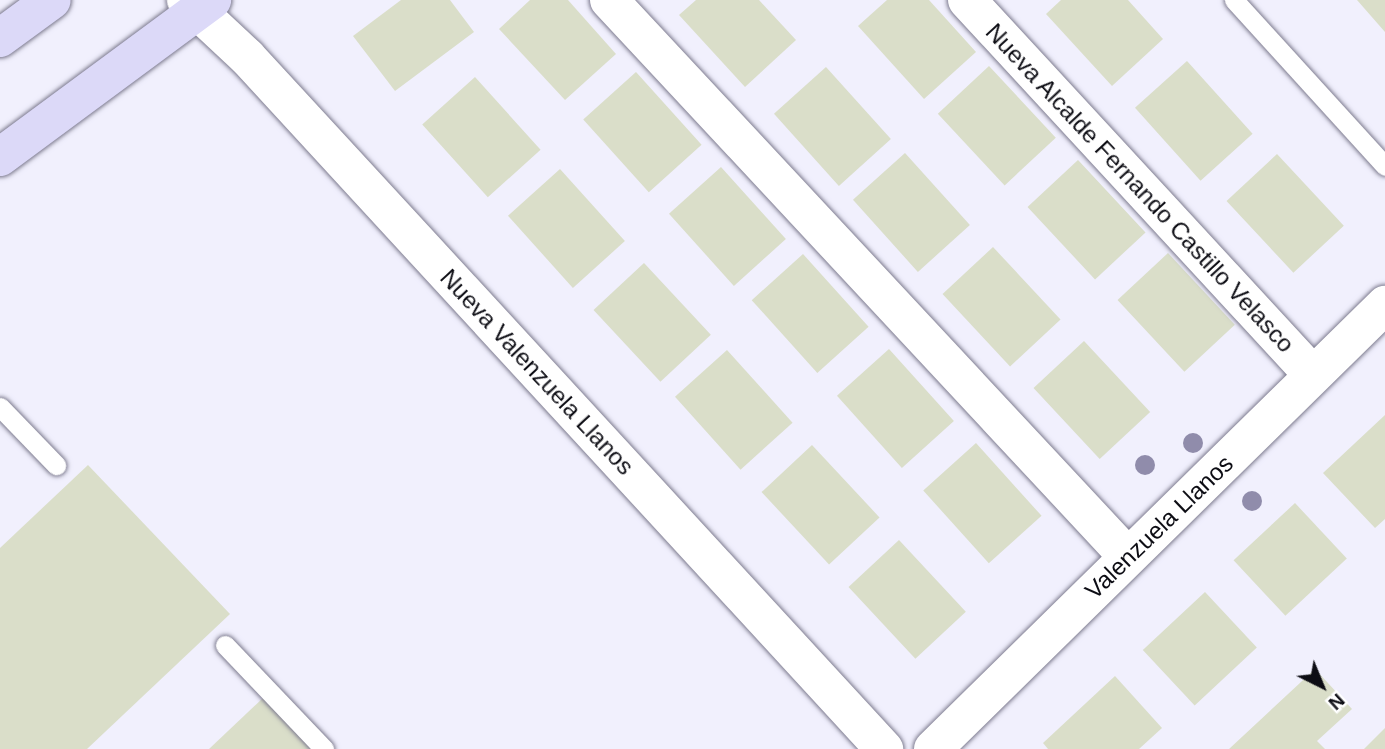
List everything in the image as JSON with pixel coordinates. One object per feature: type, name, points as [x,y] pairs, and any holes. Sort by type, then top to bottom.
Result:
[{"type":"main road","points":[[0,38],[52,0]]},
{"type":"main road","points":[[0,157],[200,3]]},
{"type":"street","points":[[609,0],[1128,557]]},
{"type":"street","name":"Nueva Alcalde Fernando Castillo Velasco","points":[[967,0],[1313,375]]},
{"type":"street","name":"Nueva Valenzuela Llanos","points":[[200,3],[884,749]]},
{"type":"street","name":"Valenzuela Llanos","points":[[933,749],[1385,305]]},
{"type":"lane","points":[[1234,0],[1385,166]]},
{"type":"lane","points":[[0,407],[56,464]]},
{"type":"lane","points":[[225,645],[324,749]]},
{"type":"building","points":[[401,0],[450,0],[474,32],[395,91],[353,36]]},
{"type":"building","points":[[530,0],[568,0],[616,54],[565,100],[499,29]]},
{"type":"building","points":[[696,0],[759,0],[796,40],[745,87],[679,15]]},
{"type":"building","points":[[887,0],[929,0],[976,52],[924,99],[858,26]]},
{"type":"building","points":[[1061,0],[1128,0],[1163,39],[1112,86],[1046,14]]},
{"type":"building","points":[[1357,0],[1385,0],[1385,32]]},
{"type":"building","points":[[1187,61],[1253,134],[1201,181],[1135,108]]},
{"type":"building","points":[[989,66],[1056,138],[1005,185],[938,114]]},
{"type":"building","points":[[826,67],[891,139],[839,186],[774,114]]},
{"type":"building","points":[[636,72],[702,145],[649,192],[583,120]]},
{"type":"building","points":[[475,77],[541,150],[488,197],[422,125]]},
{"type":"building","points":[[905,153],[970,225],[918,272],[853,200]]},
{"type":"building","points":[[1277,154],[1344,226],[1293,273],[1227,201]]},
{"type":"building","points":[[1078,160],[1146,232],[1095,279],[1028,207]]},
{"type":"building","points":[[721,167],[786,239],[734,286],[669,214]]},
{"type":"building","points":[[560,169],[625,241],[573,288],[508,216]]},
{"type":"building","points":[[993,247],[1061,319],[1010,366],[943,294]]},
{"type":"building","points":[[1168,253],[1235,325],[1184,372],[1118,300]]},
{"type":"building","points":[[803,254],[869,327],[817,373],[752,300]]},
{"type":"building","points":[[644,263],[711,335],[660,382],[594,310]]},
{"type":"building","points":[[1084,341],[1150,412],[1100,459],[1034,388]]},
{"type":"building","points":[[889,349],[954,421],[902,468],[837,396]]},
{"type":"building","points":[[727,350],[793,423],[741,470],[675,397]]},
{"type":"building","points":[[1385,415],[1385,519],[1375,528],[1323,473]]},
{"type":"building","points":[[976,443],[1042,516],[989,563],[923,491]]},
{"type":"building","points":[[812,445],[880,517],[829,564],[762,492]]},
{"type":"building","points":[[88,465],[230,614],[87,749],[0,749],[0,548]]},
{"type":"building","points":[[1295,503],[1347,559],[1285,616],[1234,560]]},
{"type":"building","points":[[899,540],[966,612],[915,659],[849,587]]},
{"type":"building","points":[[1205,592],[1257,648],[1195,706],[1143,650]]},
{"type":"building","points":[[1315,669],[1352,709],[1317,741],[1325,749],[1229,749]]},
{"type":"building","points":[[1115,676],[1162,728],[1139,749],[1048,749],[1043,743]]},
{"type":"building","points":[[264,697],[313,749],[209,749]]},
{"type":"building","points":[[1385,728],[1385,749],[1364,749]]}]
